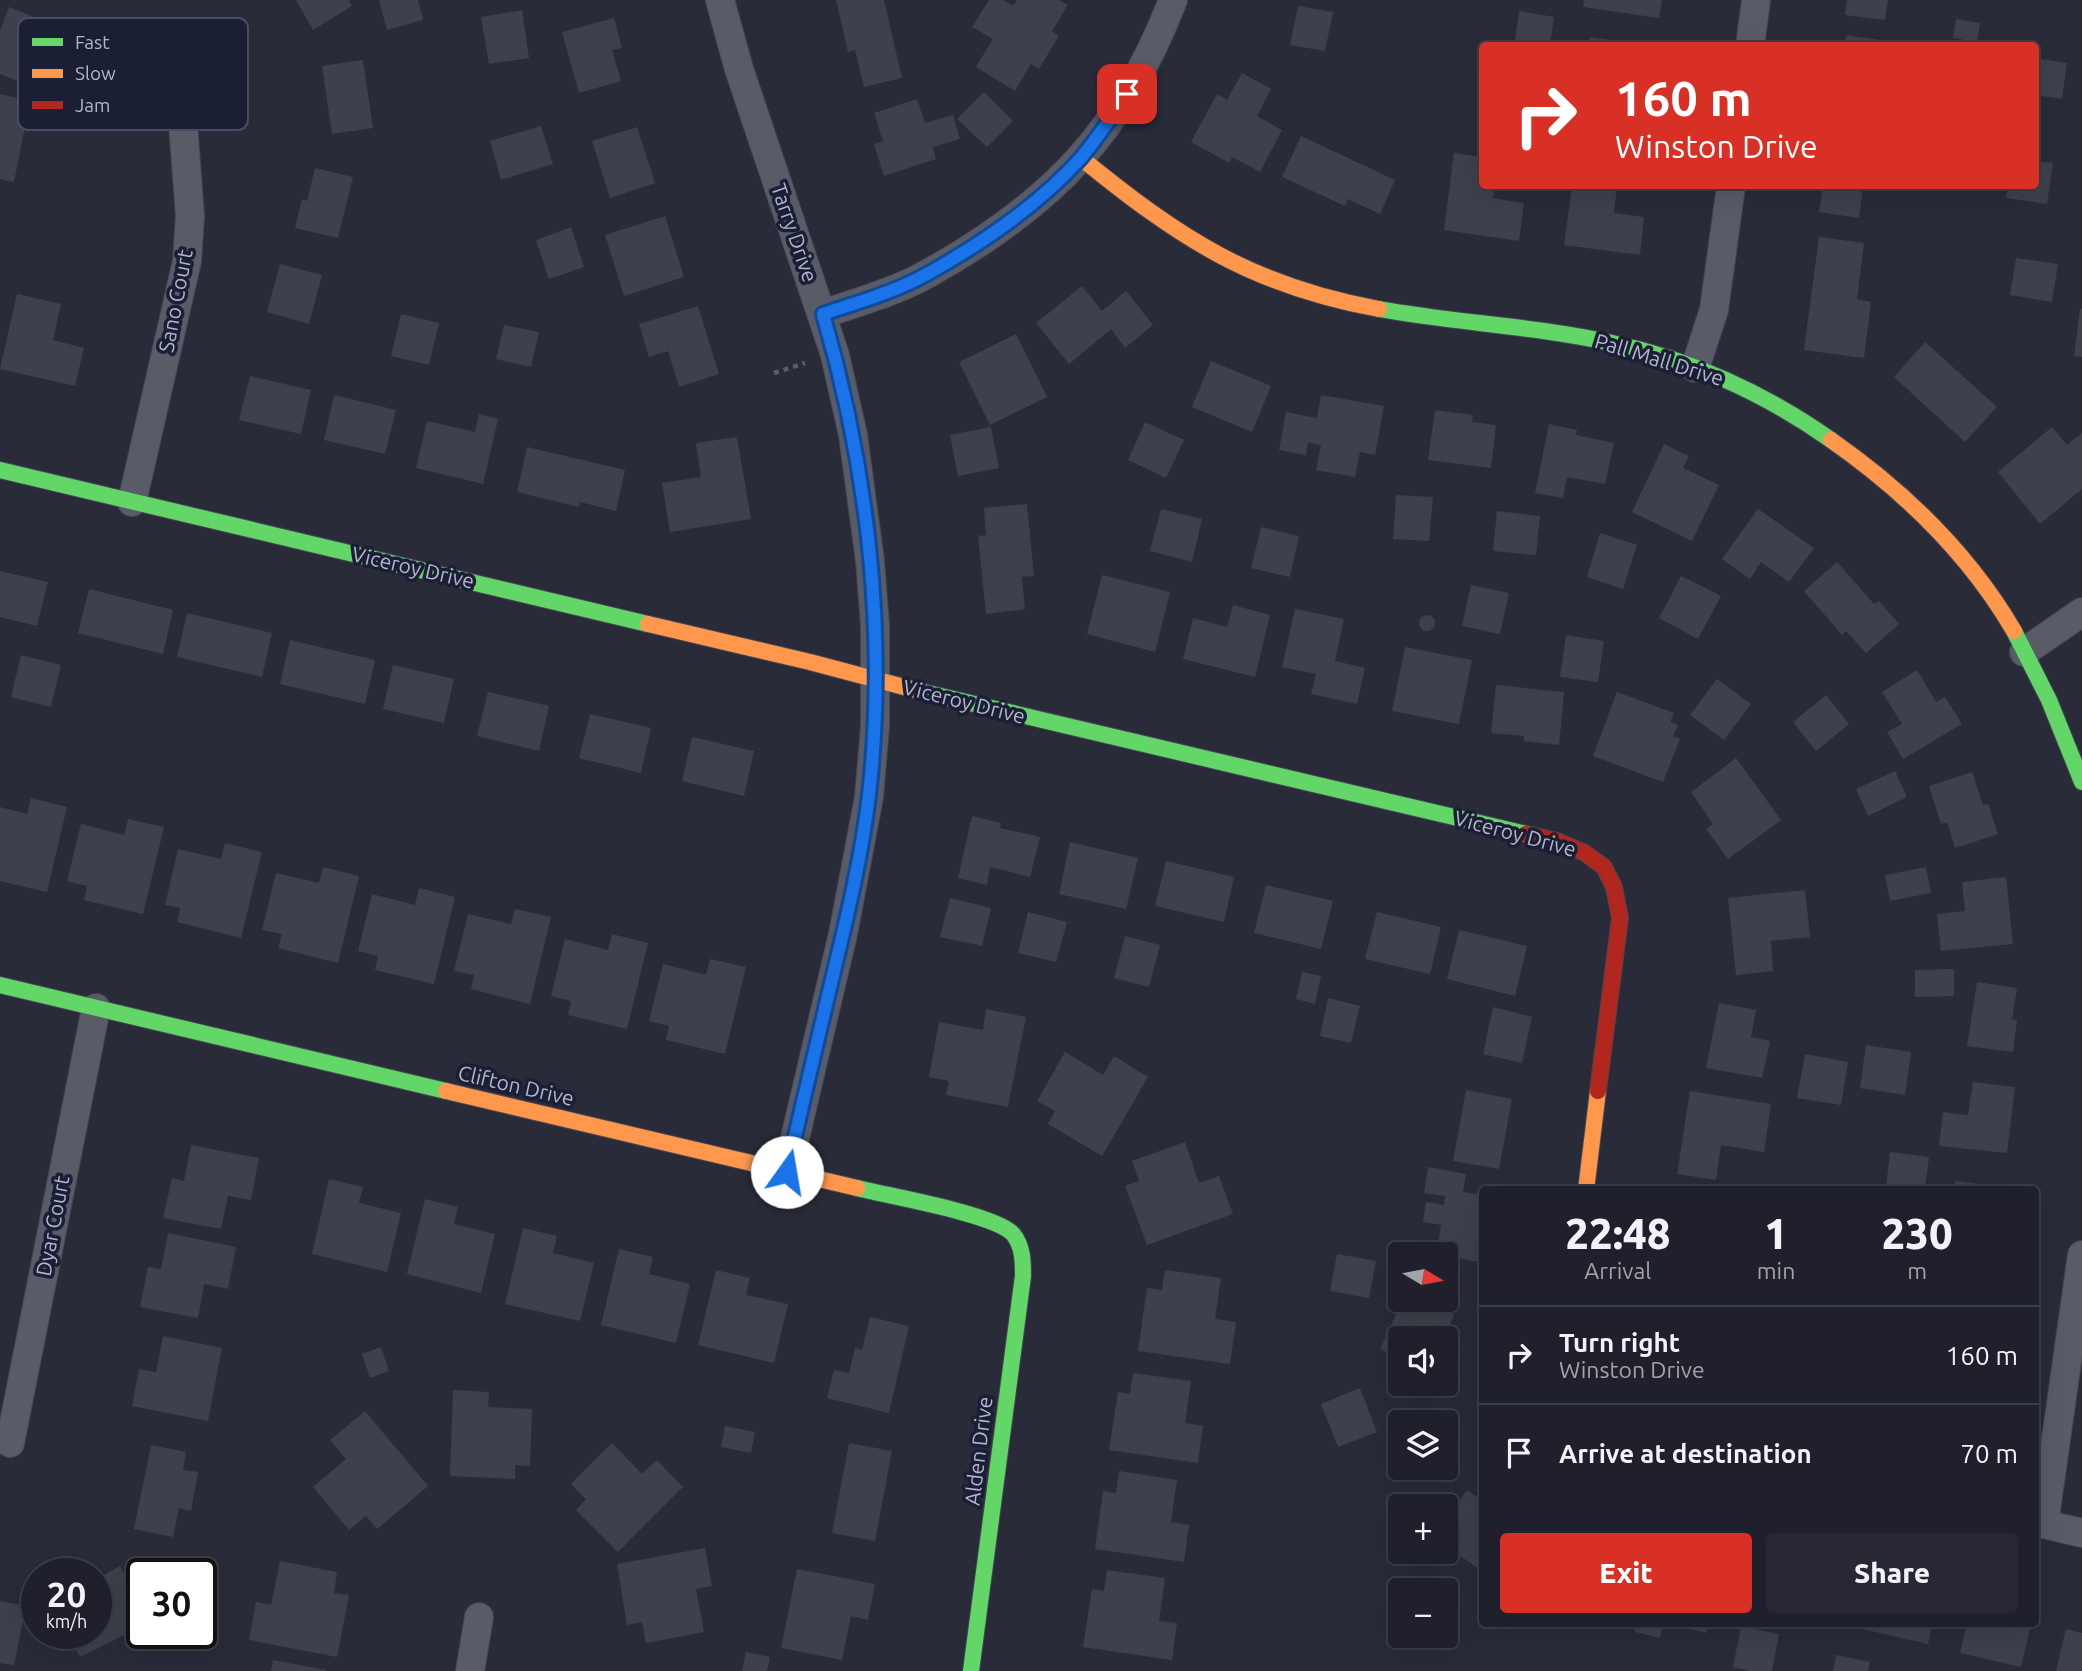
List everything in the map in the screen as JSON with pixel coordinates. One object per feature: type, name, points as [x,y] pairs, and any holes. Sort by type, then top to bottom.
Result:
[{"type":"street","name":"Tarry Drive","points":[[720,0],[747,94],[835,355],[853,435],[875,625],[875,726],[870,786],[857,869],[787,1172]]},
{"type":"street","points":[[823,314],[886,293],[926,275],[1000,228],[1055,184],[1081,158],[1127,94],[1157,38],[1173,0]]},
{"type":"street","points":[[1751,42],[1756,0]]},
{"type":"street","name":"Sano Court","points":[[132,502],[187,261],[190,216],[183,130]]},
{"type":"street","name":"Pall Mall Drive","points":[[1081,158],[1142,208],[1185,237],[1223,259],[1269,280],[1357,305],[1578,336],[1617,344],[1695,368],[1767,399],[1870,466],[1973,572],[2024,652],[2062,729],[2082,782]]},
{"type":"street","points":[[1695,368],[1714,310],[1731,189]]},
{"type":"street","name":"Viceroy Drive","points":[[0,470],[1556,841],[1588,853],[1603,866],[1613,881],[1620,918],[1586,1186]]},
{"type":"street","points":[[2024,652],[2082,612]]},
{"type":"street","name":"Clifton Drive","points":[[0,985],[989,1220],[1006,1227],[1017,1238]]},
{"type":"street","name":"Dyar Court","points":[[10,1443],[96,1008]]},
{"type":"street","name":"Alden Drive","points":[[971,1671],[1023,1276],[1023,1253],[1017,1238]]},
{"type":"street","points":[[2082,1255],[2040,1523],[2082,1533]]},
{"type":"street","points":[[470,1671],[480,1617]]},
{"type":"path","points":[[774,373],[813,361]]},
{"type":"building","points":[[296,0],[349,0],[352,6],[313,30]]},
{"type":"building","points":[[379,0],[418,0],[423,20],[387,30]]},
{"type":"building","points":[[836,0],[884,0],[902,78],[864,87],[855,50],[848,52]]},
{"type":"building","points":[[989,0],[1003,0],[1013,6],[1017,0],[1059,0],[1068,5],[1052,31],[1059,36],[1039,69],[1031,64],[1015,91],[976,67],[993,39],[972,27]]},
{"type":"building","points":[[1584,0],[1662,0],[1659,18],[1583,7]]},
{"type":"building","points":[[1847,0],[1888,0],[1885,20],[1845,15]]},
{"type":"building","points":[[1298,6],[1333,12],[1325,51],[1290,45]]},
{"type":"building","points":[[9,7],[36,18],[18,18],[18,81],[0,74],[0,31]]},
{"type":"building","points":[[522,10],[529,58],[489,64],[481,17]]},
{"type":"building","points":[[1519,11],[1554,17],[1551,42],[1515,42]]},
{"type":"building","points":[[614,18],[622,48],[612,50],[621,81],[579,93],[562,32]]},
{"type":"building","points":[[1956,19],[1980,23],[1977,42],[1953,38]]},
{"type":"building","points":[[1846,35],[1893,42],[1845,42]]},
{"type":"building","points":[[1590,37],[1627,42],[1589,42]]},
{"type":"building","points":[[2039,59],[2067,63],[2062,99],[2039,96]]},
{"type":"building","points":[[363,60],[373,128],[332,134],[322,66]]},
{"type":"building","points":[[1242,73],[1271,89],[1257,116],[1282,130],[1260,172],[1232,157],[1229,163],[1191,142],[1217,94],[1227,100]]},
{"type":"building","points":[[984,92],[1013,121],[987,147],[957,119]]},
{"type":"building","points":[[0,94],[18,98],[18,130],[24,130],[14,182],[0,179]]},
{"type":"building","points":[[917,99],[925,123],[953,115],[960,139],[933,147],[936,159],[884,176],[874,144],[883,141],[874,113]]},
{"type":"building","points":[[541,126],[553,164],[501,180],[490,141]]},
{"type":"building","points":[[637,127],[655,183],[610,198],[592,141]]},
{"type":"building","points":[[1301,136],[1395,180],[1380,214],[1348,199],[1345,206],[1282,177]]},
{"type":"building","points":[[1454,153],[1479,157],[1479,189],[1494,189],[1493,198],[1524,203],[1519,241],[1444,230]]},
{"type":"building","points":[[2039,161],[2053,163],[2047,204],[2006,198],[2008,189],[2039,189]]},
{"type":"building","points":[[315,168],[353,177],[338,238],[295,228],[302,199],[307,201]]},
{"type":"building","points":[[1572,189],[1617,189],[1614,213],[1644,217],[1640,255],[1564,245]]},
{"type":"building","points":[[1823,189],[1863,189],[1859,218],[1819,212]]},
{"type":"building","points":[[665,216],[684,277],[624,296],[605,235]]},
{"type":"building","points":[[571,227],[584,267],[549,279],[536,240]]},
{"type":"building","points":[[1819,237],[1864,243],[1857,299],[1871,302],[1864,358],[1804,350]]},
{"type":"building","points":[[2016,258],[2058,264],[2052,302],[2010,295]]},
{"type":"building","points":[[280,264],[322,275],[309,324],[267,312]]},
{"type":"building","points":[[1082,286],[1102,311],[1126,291],[1153,325],[1125,348],[1111,329],[1069,364],[1036,323]]},
{"type":"building","points":[[17,294],[61,304],[53,340],[84,348],[75,386],[0,369]]},
{"type":"building","points":[[698,306],[719,374],[679,387],[668,351],[649,357],[639,324]]},
{"type":"building","points":[[2082,309],[2082,357],[2074,356]]},
{"type":"building","points":[[401,314],[439,323],[429,365],[391,356]]},
{"type":"building","points":[[504,325],[539,332],[531,367],[496,359]]},
{"type":"building","points":[[1016,334],[1047,397],[990,425],[959,362]]},
{"type":"building","points":[[1925,342],[1997,407],[1965,442],[1894,377]]},
{"type":"building","points":[[1211,361],[1271,386],[1252,432],[1192,407]]},
{"type":"building","points":[[250,376],[311,390],[301,434],[239,420]]},
{"type":"building","points":[[334,395],[396,410],[385,454],[324,440]]},
{"type":"building","points":[[1321,395],[1384,406],[1375,455],[1360,452],[1355,477],[1316,470],[1321,445],[1308,443],[1306,455],[1279,450],[1286,412],[1317,418]]},
{"type":"building","points":[[1435,410],[1473,415],[1472,422],[1496,425],[1491,468],[1428,460]]},
{"type":"building","points":[[479,414],[498,419],[483,484],[416,468],[427,421],[475,432]]},
{"type":"building","points":[[1145,422],[1184,440],[1166,478],[1128,460]]},
{"type":"building","points":[[1549,424],[1577,430],[1576,435],[1614,443],[1605,484],[1567,477],[1563,498],[1535,493]]},
{"type":"building","points":[[991,427],[999,468],[958,476],[950,435]]},
{"type":"building","points":[[2052,427],[2067,445],[2082,433],[2082,489],[2040,524],[1998,472]]},
{"type":"building","points":[[737,437],[751,519],[670,532],[662,483],[701,477],[696,443]]},
{"type":"building","points":[[1664,444],[1689,456],[1683,468],[1719,485],[1692,541],[1632,512]]},
{"type":"building","points":[[527,447],[625,470],[616,511],[580,502],[579,507],[517,492]]},
{"type":"building","points":[[1396,495],[1433,497],[1429,541],[1393,539]]},
{"type":"building","points":[[1027,504],[1034,576],[1022,577],[1025,609],[986,614],[978,536],[986,535],[984,508]]},
{"type":"building","points":[[1161,509],[1202,519],[1192,562],[1150,551]]},
{"type":"building","points":[[1758,509],[1814,548],[1789,582],[1761,562],[1750,579],[1722,559]]},
{"type":"building","points":[[1497,511],[1540,516],[1536,555],[1493,551]]},
{"type":"building","points":[[1261,527],[1299,536],[1290,577],[1251,568]]},
{"type":"building","points":[[1600,533],[1637,545],[1623,589],[1587,577]]},
{"type":"building","points":[[1837,562],[1874,604],[1879,601],[1899,624],[1866,653],[1846,631],[1842,635],[1804,591]]},
{"type":"building","points":[[0,571],[48,582],[37,626],[0,617]]},
{"type":"building","points":[[1102,575],[1170,592],[1155,652],[1087,634]]},
{"type":"building","points":[[1681,576],[1721,596],[1698,639],[1659,618]]},
{"type":"building","points":[[1471,585],[1509,593],[1500,634],[1462,626]]},
{"type":"building","points":[[89,589],[173,610],[163,654],[78,633]]},
{"type":"building","points":[[1233,605],[1270,615],[1255,677],[1183,659],[1193,618],[1227,627]]},
{"type":"building","points":[[1295,609],[1344,619],[1335,661],[1365,668],[1357,704],[1311,694],[1316,674],[1282,667]]},
{"type":"building","points":[[187,613],[272,633],[262,677],[177,657]]},
{"type":"building","points":[[1424,615],[1430,615],[1435,623],[1433,629],[1424,631],[1419,626],[1419,620]]},
{"type":"building","points":[[1566,635],[1604,641],[1598,682],[1560,677]]},
{"type":"building","points":[[290,640],[375,660],[365,704],[280,684]]},
{"type":"building","points":[[1405,647],[1472,660],[1459,724],[1392,711]]},
{"type":"building","points":[[21,655],[61,665],[51,707],[11,697]]},
{"type":"building","points":[[393,665],[454,679],[444,723],[383,709]]},
{"type":"building","points":[[1917,670],[1936,702],[1945,697],[1962,724],[1903,759],[1887,732],[1902,724],[1882,692]]},
{"type":"building","points":[[1717,679],[1751,704],[1724,740],[1690,715]]},
{"type":"building","points":[[1496,685],[1564,692],[1559,745],[1524,741],[1524,736],[1491,733]]},
{"type":"building","points":[[488,692],[549,706],[539,751],[477,736]]},
{"type":"building","points":[[1617,692],[1674,713],[1670,722],[1678,725],[1673,736],[1680,739],[1663,782],[1593,756]]},
{"type":"building","points":[[1826,695],[1849,724],[1816,751],[1793,722]]},
{"type":"building","points":[[590,714],[651,728],[641,773],[579,758]]},
{"type":"building","points":[[692,737],[754,751],[744,796],[682,781]]},
{"type":"building","points":[[1736,758],[1781,820],[1728,859],[1706,829],[1713,824],[1691,792]]},
{"type":"building","points":[[1895,771],[1907,797],[1868,816],[1856,789]]},
{"type":"building","points":[[1972,772],[1983,805],[1988,804],[1998,834],[1955,848],[1947,822],[1941,824],[1929,786]]},
{"type":"building","points":[[31,798],[67,807],[47,892],[0,881],[0,807],[27,814]]},
{"type":"building","points":[[972,816],[1001,823],[1000,828],[1040,837],[1030,877],[990,867],[987,885],[958,878]]},
{"type":"building","points":[[128,819],[164,827],[143,914],[84,900],[87,886],[67,881],[81,824],[124,835]]},
{"type":"building","points":[[1070,842],[1138,858],[1126,909],[1059,894]]},
{"type":"building","points":[[225,843],[262,852],[241,938],[177,922],[180,908],[165,905],[178,849],[221,859]]},
{"type":"building","points":[[1166,861],[1234,877],[1224,922],[1155,906]]},
{"type":"building","points":[[323,867],[359,876],[338,963],[278,948],[282,934],[262,930],[276,873],[319,883]]},
{"type":"building","points":[[1926,867],[1931,893],[1890,901],[1885,875]]},
{"type":"building","points":[[2006,877],[2013,944],[1941,951],[1937,914],[1965,911],[1962,882]]},
{"type":"building","points":[[1266,885],[1333,901],[1321,949],[1254,933]]},
{"type":"building","points":[[419,888],[455,897],[434,984],[375,970],[378,956],[358,951],[372,894],[415,905]]},
{"type":"building","points":[[1805,890],[1810,937],[1771,941],[1773,971],[1736,975],[1728,898]]},
{"type":"building","points":[[950,898],[991,908],[982,946],[940,937]]},
{"type":"building","points":[[515,909],[551,917],[530,1004],[471,989],[474,975],[454,971],[468,914],[511,924]]},
{"type":"building","points":[[1028,912],[1067,922],[1056,962],[1018,953]]},
{"type":"building","points":[[1377,912],[1441,927],[1430,974],[1365,959]]},
{"type":"building","points":[[1459,930],[1527,946],[1515,996],[1447,979]]},
{"type":"building","points":[[612,934],[648,943],[627,1029],[568,1015],[571,1001],[551,996],[565,939],[608,950]]},
{"type":"building","points":[[1125,936],[1160,945],[1149,987],[1114,978]]},
{"type":"building","points":[[710,959],[746,967],[725,1054],[666,1040],[669,1026],[649,1021],[663,964],[706,975]]},
{"type":"building","points":[[1954,969],[1954,996],[1915,997],[1915,970]]},
{"type":"building","points":[[1302,972],[1321,976],[1315,1004],[1296,999]]},
{"type":"building","points":[[1977,982],[2017,988],[2012,1019],[2017,1020],[2013,1052],[1967,1046]]},
{"type":"building","points":[[1328,998],[1360,1006],[1351,1043],[1320,1036]]},
{"type":"building","points":[[1719,1003],[1756,1010],[1751,1037],[1770,1041],[1762,1078],[1706,1068]]},
{"type":"building","points":[[1493,1007],[1532,1017],[1522,1063],[1483,1054]]},
{"type":"building","points":[[986,1009],[1026,1017],[1008,1107],[946,1095],[949,1081],[929,1077],[939,1022],[983,1030]]},
{"type":"building","points":[[1866,1045],[1911,1052],[1905,1095],[1860,1088]]},
{"type":"building","points":[[1065,1052],[1103,1075],[1114,1056],[1148,1077],[1102,1156],[1048,1124],[1055,1111],[1037,1101]]},
{"type":"building","points":[[1805,1054],[1848,1062],[1841,1105],[1797,1098]]},
{"type":"building","points":[[1973,1082],[2015,1087],[2007,1153],[1939,1146],[1943,1112],[1968,1115]]},
{"type":"building","points":[[1466,1090],[1512,1099],[1499,1169],[1453,1161]]},
{"type":"building","points":[[1690,1091],[1771,1104],[1764,1152],[1721,1145],[1716,1180],[1677,1174]]},
{"type":"building","points":[[1185,1142],[1199,1183],[1219,1176],[1233,1214],[1147,1245],[1125,1186],[1139,1181],[1132,1161]]},
{"type":"building","points":[[191,1145],[259,1158],[251,1200],[228,1196],[221,1229],[163,1218],[172,1178],[184,1181]]},
{"type":"building","points":[[1890,1152],[1929,1157],[1925,1186],[1886,1186]]},
{"type":"building","points":[[1428,1167],[1466,1174],[1463,1192],[1479,1195],[1479,1262],[1458,1258],[1458,1242],[1438,1242],[1441,1225],[1423,1222],[1426,1202],[1444,1205],[1445,1196],[1424,1193]]},
{"type":"building","points":[[329,1179],[363,1187],[359,1203],[401,1213],[387,1272],[312,1254]]},
{"type":"building","points":[[1955,1181],[1997,1186],[1954,1186]]},
{"type":"building","points":[[425,1199],[458,1207],[454,1224],[495,1234],[481,1293],[407,1274]]},
{"type":"building","points":[[523,1228],[557,1236],[553,1253],[594,1263],[580,1321],[505,1304]]},
{"type":"building","points":[[168,1233],[236,1247],[228,1289],[204,1284],[198,1318],[140,1307],[148,1267],[161,1269]]},
{"type":"building","points":[[619,1249],[653,1257],[649,1274],[690,1284],[676,1343],[601,1325]]},
{"type":"building","points":[[1337,1254],[1376,1261],[1369,1298],[1330,1291]]},
{"type":"building","points":[[716,1270],[750,1278],[746,1295],[788,1304],[774,1363],[698,1345]]},
{"type":"building","points":[[1165,1270],[1221,1278],[1215,1319],[1236,1322],[1230,1364],[1138,1351],[1147,1288],[1162,1290]]},
{"type":"building","points":[[1397,1312],[1448,1312],[1454,1315],[1449,1326],[1391,1326]]},
{"type":"building","points":[[870,1317],[909,1326],[889,1413],[827,1398],[834,1370],[849,1373],[855,1348],[862,1350]]},
{"type":"building","points":[[1388,1332],[1388,1353],[1380,1349]]},
{"type":"building","points":[[163,1336],[222,1348],[208,1421],[132,1406],[139,1369],[156,1372]]},
{"type":"building","points":[[381,1347],[389,1371],[370,1378],[362,1354]]},
{"type":"building","points":[[1133,1373],[1191,1381],[1185,1423],[1203,1426],[1198,1463],[1109,1450],[1118,1392],[1130,1394]]},
{"type":"building","points":[[1360,1388],[1377,1432],[1338,1447],[1321,1404]]},
{"type":"building","points":[[453,1390],[489,1392],[488,1407],[532,1409],[530,1466],[515,1465],[515,1479],[450,1476]]},
{"type":"building","points":[[365,1411],[428,1486],[377,1529],[366,1516],[349,1530],[313,1487],[346,1459],[330,1440]]},
{"type":"building","points":[[725,1426],[755,1432],[751,1453],[721,1447]]},
{"type":"building","points":[[612,1443],[642,1474],[657,1460],[683,1487],[618,1552],[576,1510],[586,1499],[571,1484]]},
{"type":"building","points":[[849,1443],[892,1451],[875,1541],[832,1533]]},
{"type":"building","points":[[151,1445],[186,1452],[183,1470],[198,1472],[191,1511],[179,1508],[173,1537],[134,1529]]},
{"type":"building","points":[[1119,1471],[1177,1480],[1171,1522],[1189,1525],[1184,1562],[1095,1549],[1103,1491],[1116,1493]]},
{"type":"building","points":[[1467,1490],[1479,1498],[1479,1569],[1458,1554],[1458,1503]]},
{"type":"building","points":[[705,1548],[712,1586],[696,1589],[704,1632],[646,1643],[642,1622],[627,1625],[617,1564]]},
{"type":"building","points":[[280,1561],[337,1572],[334,1593],[349,1595],[337,1657],[249,1640],[256,1602],[271,1605]]},
{"type":"building","points":[[120,1566],[126,1577],[126,1634],[112,1641],[112,1570]]},
{"type":"building","points":[[797,1569],[875,1584],[868,1620],[851,1616],[842,1660],[781,1648]]},
{"type":"building","points":[[1107,1570],[1165,1578],[1159,1621],[1177,1623],[1172,1660],[1083,1647],[1092,1589],[1104,1591]]},
{"type":"building","points":[[0,1601],[21,1605],[21,1631],[14,1665],[0,1663]]},
{"type":"building","points":[[1636,1627],[1662,1627],[1660,1638],[1635,1632]]},
{"type":"building","points":[[1683,1627],[1707,1627],[1706,1633]]},
{"type":"building","points":[[1741,1627],[1779,1634],[1772,1671],[1750,1671],[1733,1667]]},
{"type":"building","points":[[1858,1627],[1931,1627],[1928,1644]]},
{"type":"building","points":[[1966,1627],[2030,1627],[2021,1667],[1960,1653]]},
{"type":"building","points":[[2066,1629],[2082,1633],[2082,1671],[2056,1671]]},
{"type":"building","points":[[76,1649],[96,1649],[80,1657]]},
{"type":"building","points":[[746,1652],[770,1657],[767,1671],[742,1671]]},
{"type":"building","points":[[1836,1655],[1870,1662],[1868,1671],[1833,1671]]},
{"type":"building","points":[[273,1660],[326,1670],[326,1671],[271,1671]]},
{"type":"traffic: fast","points":[[1379,309],[1554,332],[1670,358],[1754,393],[1831,440]]},
{"type":"traffic: fast","points":[[0,470],[648,624]]},
{"type":"traffic: fast","points":[[2014,631],[2049,700],[2082,782]]},
{"type":"traffic: fast","points":[[919,691],[1526,834]]},
{"type":"traffic: fast","points":[[0,985],[446,1091]]},
{"type":"traffic: fast","points":[[857,1188],[940,1206],[985,1220],[1013,1234],[1021,1249],[1023,1276],[971,1671]]},
{"type":"traffic: slow","points":[[1081,158],[1151,212],[1219,255],[1293,287],[1379,309]]},
{"type":"traffic: slow","points":[[1831,440],[1884,481],[1956,550],[2014,631]]},
{"type":"traffic: slow","points":[[648,624],[919,691]]},
{"type":"traffic: slow","points":[[446,1091],[857,1188]]},
{"type":"traffic: slow","points":[[1586,1186],[1598,1091]]},
{"type":"traffic: jam","points":[[1526,834],[1557,841],[1585,853],[1604,867],[1614,887],[1620,918],[1598,1091]]},
{"type":"route","points":[[787,1172],[857,869],[869,797],[875,726],[875,625],[862,497],[853,435],[823,314],[886,293],[926,275],[1000,228],[1055,184],[1081,158],[1127,94]]}]
